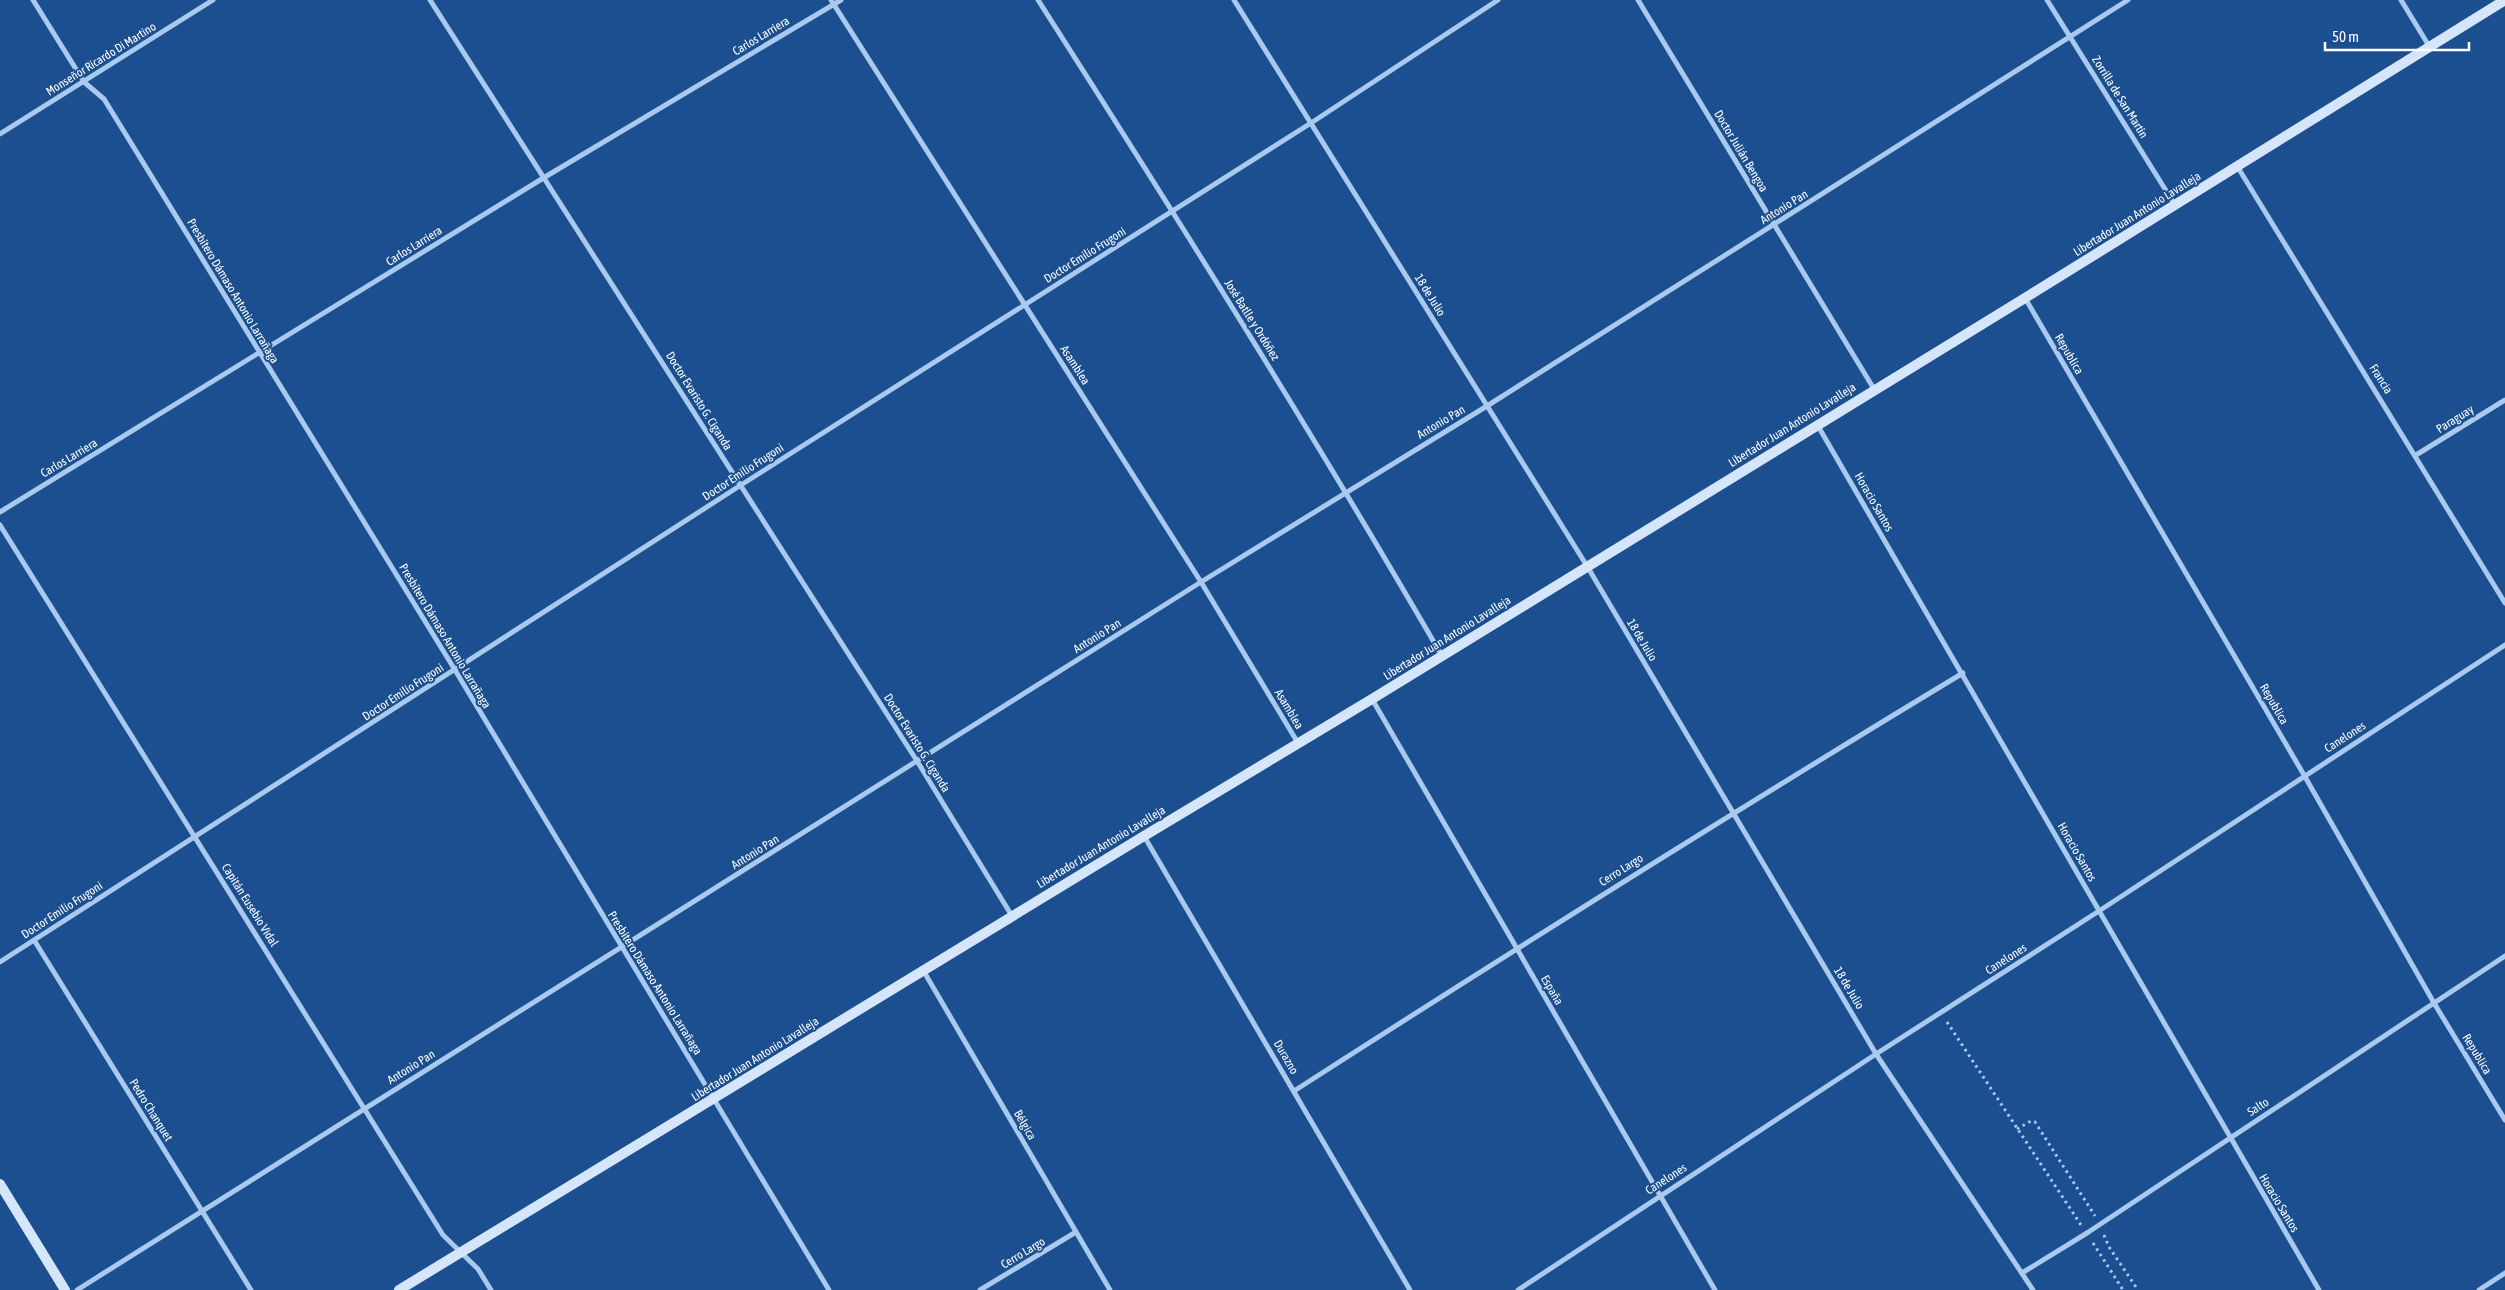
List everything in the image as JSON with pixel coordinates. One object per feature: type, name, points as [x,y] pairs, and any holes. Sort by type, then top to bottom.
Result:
[{"type":"street","name":"Presbítero Dámaso Antonio Larrañaga","points":[[34,0],[84,82],[104,99],[455,670],[621,949],[829,1290]]},
{"type":"street","name":"Monseñor Ricardo Di Martino","points":[[0,134],[212,0]]},
{"type":"street","name":"Doctor Evaristo G. Ciganda","points":[[430,0],[545,177],[917,762],[1012,916]]},
{"type":"street","name":"Carlos Larriera","points":[[0,512],[832,2],[841,0]]},
{"type":"street","name":"José Batlle y Ordóñez","points":[[1038,0],[1173,211],[1347,491],[1442,656]]},
{"type":"street","name":"18 de Julio","points":[[1234,0],[1587,566],[1876,1054],[2033,1290]]},
{"type":"street","name":"Doctor Emilio Frugoni","points":[[0,962],[741,485],[1311,124],[1498,0]]},
{"type":"street","name":"Doctor Julián Bengoa","points":[[1638,0],[1874,389]]},
{"type":"street","name":"Zorrilla de San Martín","points":[[2047,0],[2175,205]]},
{"type":"street","name":"Antonio Pan","points":[[77,1290],[1201,582],[1487,406],[2128,0]]},
{"type":"street","points":[[2401,0],[2429,46]]},
{"type":"street","name":"Libertador Juan Antonio Lavalleja","points":[[399,1290],[1372,699],[2025,298],[2504,0]]},
{"type":"street","name":"Asamblea","points":[[832,2],[1201,582],[1298,743]]},
{"type":"street","name":"Francia","points":[[2237,166],[2505,602]]},
{"type":"street","name":"Republica","points":[[2025,298],[2304,775],[2434,1003],[2505,1120]]},
{"type":"street","name":"Paraguay","points":[[2416,455],[2505,400]]},
{"type":"street","name":"Horacio Santos","points":[[1817,424],[1963,673],[2229,1138],[2319,1290]]},
{"type":"street","name":"Capitán Eusebio Vidal","points":[[0,525],[365,1107],[443,1235],[478,1269],[491,1290]]},
{"type":"street","name":"Canelones","points":[[1518,1290],[1660,1195],[2505,645]]},
{"type":"street","name":"Cerro Largo","points":[[1294,1091],[1516,948],[1733,812],[1963,673]]},
{"type":"street","name":"España","points":[[1372,699],[1715,1290]]},
{"type":"street","name":"Durazno","points":[[1144,836],[1410,1290]]},
{"type":"street","name":"Pedro Chanquet","points":[[34,940],[251,1290]]},
{"type":"street","name":"Salto","points":[[2022,1274],[2505,956]]},
{"type":"street","name":"Bélgica","points":[[923,970],[1110,1290]]},
{"type":"street","points":[[0,1184],[65,1290]]},
{"type":"street","name":"Cerro Largo","points":[[980,1290],[1076,1232]]},
{"type":"street","points":[[2479,1290],[2505,1273]]},
{"type":"path","points":[[1941,1013],[2123,1290]]},
{"type":"path","points":[[2018,1129],[2031,1121],[2035,1122],[2100,1224],[2109,1247],[2138,1290]]}]
